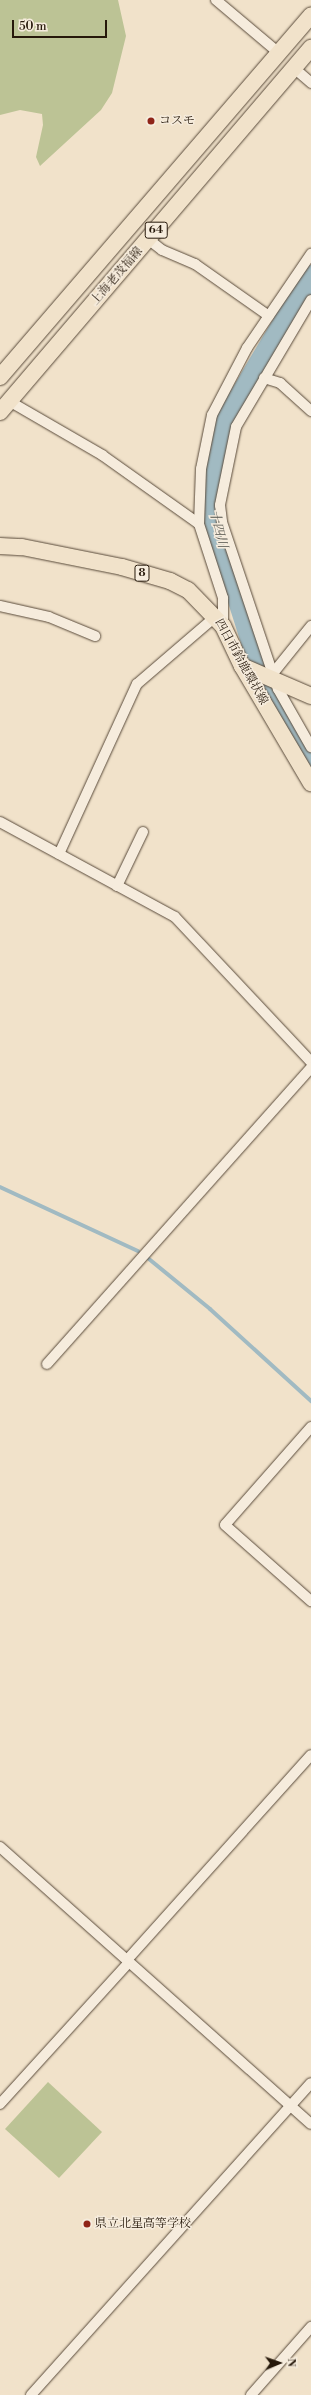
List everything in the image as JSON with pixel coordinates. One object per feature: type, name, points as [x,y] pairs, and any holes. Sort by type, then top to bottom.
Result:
[{"type":"main road","name":"上海老茂福線","points":[[0,377],[311,15]]},
{"type":"main road","name":"上海老茂福線","points":[[5,406],[311,48]]},
{"type":"main road","name":"四日市鈴鹿環状線","points":[[0,546],[22,547],[122,567],[170,581],[188,590],[220,621],[308,772]]},
{"type":"main road","points":[[247,668],[273,676],[311,696]]},
{"type":"street","points":[[216,0],[279,54]]},
{"type":"street","points":[[294,68],[311,84]]},
{"type":"street","points":[[148,239],[162,250],[195,264],[269,316]]},
{"type":"street","points":[[59,854],[137,684],[220,621],[223,598],[199,524],[201,469],[212,415],[228,379],[269,316],[298,267],[311,254]]},
{"type":"street","points":[[311,300],[264,378],[232,436],[220,510],[273,676],[282,699],[311,747]]},
{"type":"street","points":[[264,378],[280,383],[311,411]]},
{"type":"street","points":[[5,406],[102,455],[199,524]]},
{"type":"street","points":[[0,606],[49,617],[96,636]]},
{"type":"street","points":[[273,676],[311,626]]},
{"type":"street","points":[[0,822],[182,923],[223,971],[311,1062]]},
{"type":"street","points":[[117,886],[143,832]]},
{"type":"street","points":[[46,1364],[311,1068]]},
{"type":"street","points":[[311,1427],[225,1525],[311,1601]]},
{"type":"street","points":[[0,2104],[311,1755]]},
{"type":"street","points":[[0,1847],[311,2124]]},
{"type":"street","points":[[31,2395],[311,2083]]},
{"type":"street","points":[[250,2395],[311,2327]]},
{"type":"green space","points":[[0,0],[118,0],[126,36],[112,93],[101,110],[40,166],[36,157],[43,125],[42,114],[20,110],[0,115]]},
{"type":"green space","points":[[48,2082],[102,2132],[59,2178],[5,2129]]},
{"type":"waterway","name":"十四川","points":[[311,276],[223,425],[211,512],[261,670],[311,764]]},
{"type":"waterway","points":[[0,1187],[138,1251]]},
{"type":"waterway","points":[[149,1259],[210,1309],[311,1401]]},
{"type":"place","name":"コスモ","points":[[151,121]]},
{"type":"place","name":"県立北星高等学校","points":[[87,2224]]}]
